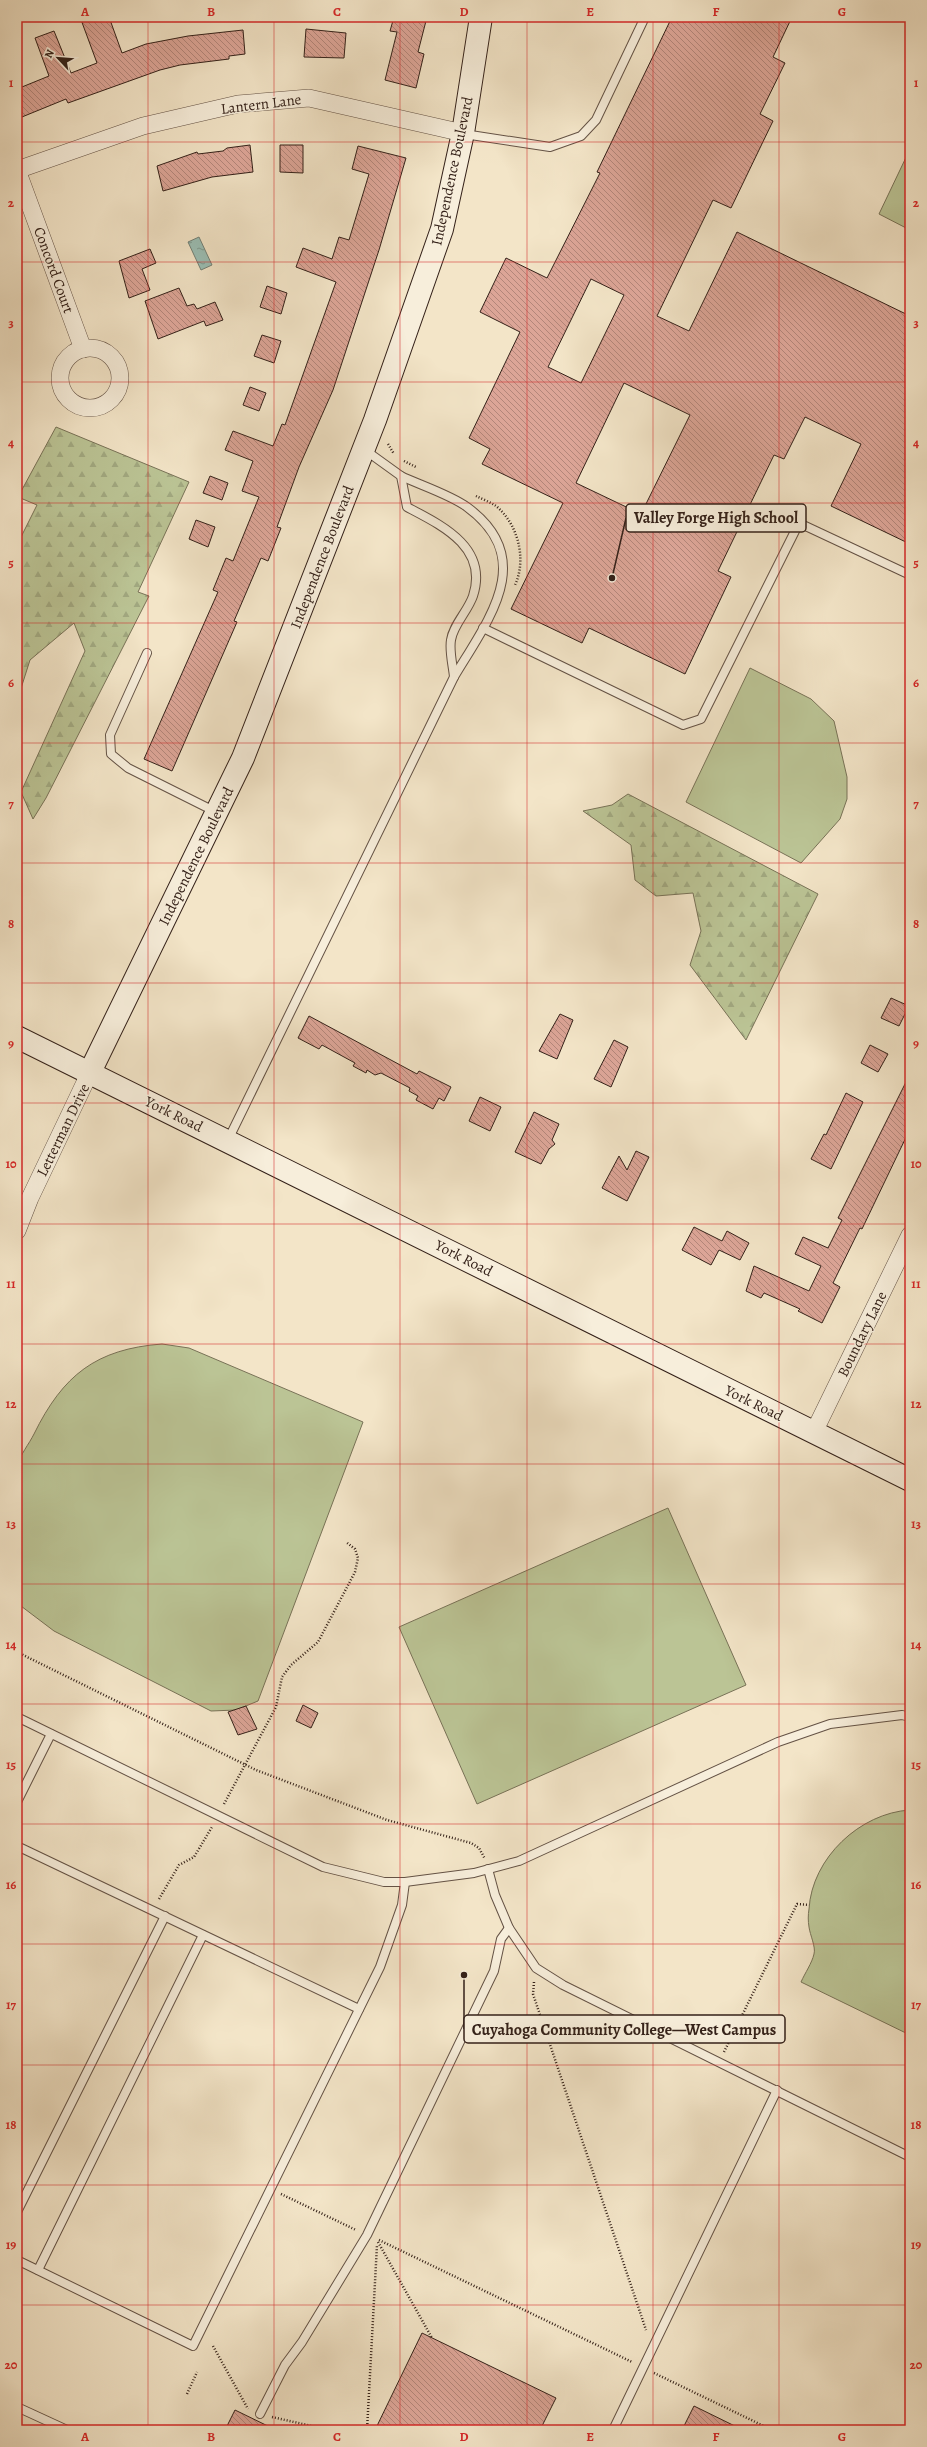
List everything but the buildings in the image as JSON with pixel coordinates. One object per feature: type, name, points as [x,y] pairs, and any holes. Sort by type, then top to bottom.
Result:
[{"type":"street","name":"Independence Boulevard","points":[[90,1072],[243,758],[364,450],[442,229],[463,133],[481,17]]},
{"type":"street","name":"Lantern Lane","points":[[17,170],[143,126],[238,104],[309,98],[463,133]]},
{"type":"street","name":"Concord Court","points":[[17,170],[83,349]]},
{"type":"street","name":"York Road","points":[[17,1037],[910,1480]]},
{"type":"street","name":"Letterman Drive","points":[[17,1231],[30,1198],[90,1072]]},
{"type":"street","name":"Boundary Lane","points":[[814,1432],[910,1235]]},
{"type":"lane","points":[[463,133],[550,147],[581,136],[596,120],[645,17]]},
{"type":"lane","points":[[227,1140],[454,677],[483,628],[501,588],[505,571],[502,550],[488,526],[466,506],[401,476],[364,450]]},
{"type":"lane","points":[[401,476],[407,507],[452,532],[470,552],[475,571],[473,595],[451,640],[454,677]]},
{"type":"lane","points":[[483,628],[683,725],[701,720],[799,523],[910,575]]},
{"type":"lane","points":[[147,653],[110,735],[111,754],[128,768],[217,813]]},
{"type":"lane","points":[[17,1717],[323,1867],[384,1882],[405,1882],[488,1869],[519,1861],[778,1742],[830,1724],[902,1715],[910,1717]]},
{"type":"lane","points":[[17,1802],[51,1734]]},
{"type":"lane","points":[[17,1846],[359,2009]]},
{"type":"lane","points":[[488,1869],[495,1895],[509,1928],[536,1968],[563,1985],[910,2157]]},
{"type":"lane","points":[[17,2260],[193,2346],[380,1967],[402,1905],[405,1882]]},
{"type":"lane","points":[[17,2212],[165,1916]]},
{"type":"lane","points":[[260,2414],[285,2365],[302,2342],[367,2235],[494,1972],[501,1939],[509,1928]]},
{"type":"lane","points":[[38,2270],[203,1934]]},
{"type":"lane","points":[[613,2430],[642,2367],[777,2090]]},
{"type":"lane","points":[[17,2407],[67,2430]]},
{"type":"path","points":[[224,1805],[276,1707],[282,1677],[290,1665],[318,1642],[355,1572],[358,1558],[355,1548],[346,1542]]},
{"type":"path","points":[[17,1652],[245,1765],[387,1820],[471,1842],[483,1853],[488,1869]]},
{"type":"path","points":[[153,1911],[166,1884],[179,1865],[194,1857],[212,1827]]},
{"type":"path","points":[[719,2061],[797,1904],[809,1904]]},
{"type":"path","points":[[536,1968],[533,1994],[652,2347]]},
{"type":"path","points":[[281,2194],[367,2235]]},
{"type":"path","points":[[377,2240],[432,2338]]},
{"type":"path","points":[[377,2240],[772,2430]]},
{"type":"path","points":[[367,2430],[377,2240]]},
{"type":"path","points":[[187,2394],[197,2372]]},
{"type":"green space","points":[[910,149],[910,230],[879,214]]},
{"type":"green space","points":[[56,427],[189,482],[138,592],[149,596],[46,798],[33,819],[21,792],[85,651],[74,623],[30,660],[17,701],[17,545],[37,505],[18,497]]},
{"type":"green space","points":[[750,668],[811,699],[834,721],[847,777],[847,799],[840,819],[801,863],[686,802]]},
{"type":"green space","points":[[628,794],[818,894],[746,1040],[690,965],[701,931],[693,893],[656,896],[635,880],[631,845],[583,811],[612,805]]},
{"type":"green space","points":[[162,1344],[189,1348],[363,1422],[258,1701],[236,1710],[211,1711],[54,1631],[17,1603],[16,1475],[18,1462],[22,1454],[45,1413],[57,1396],[70,1381],[84,1369],[100,1359],[118,1352]]},
{"type":"green space","points":[[668,1508],[746,1685],[477,1804],[399,1627]]},
{"type":"green space","points":[[910,1810],[910,2035],[801,1982],[814,1954],[814,1944],[808,1920],[812,1890],[819,1872],[829,1856],[857,1829],[891,1813]]},
{"type":"water","points":[[199,237],[212,265],[201,270],[188,242]]},
{"type":"place","name":"Valley Forge High School","points":[[612,578]]},
{"type":"place","name":"Cuyahoga Community College—West Campus","points":[[464,1975]]}]
